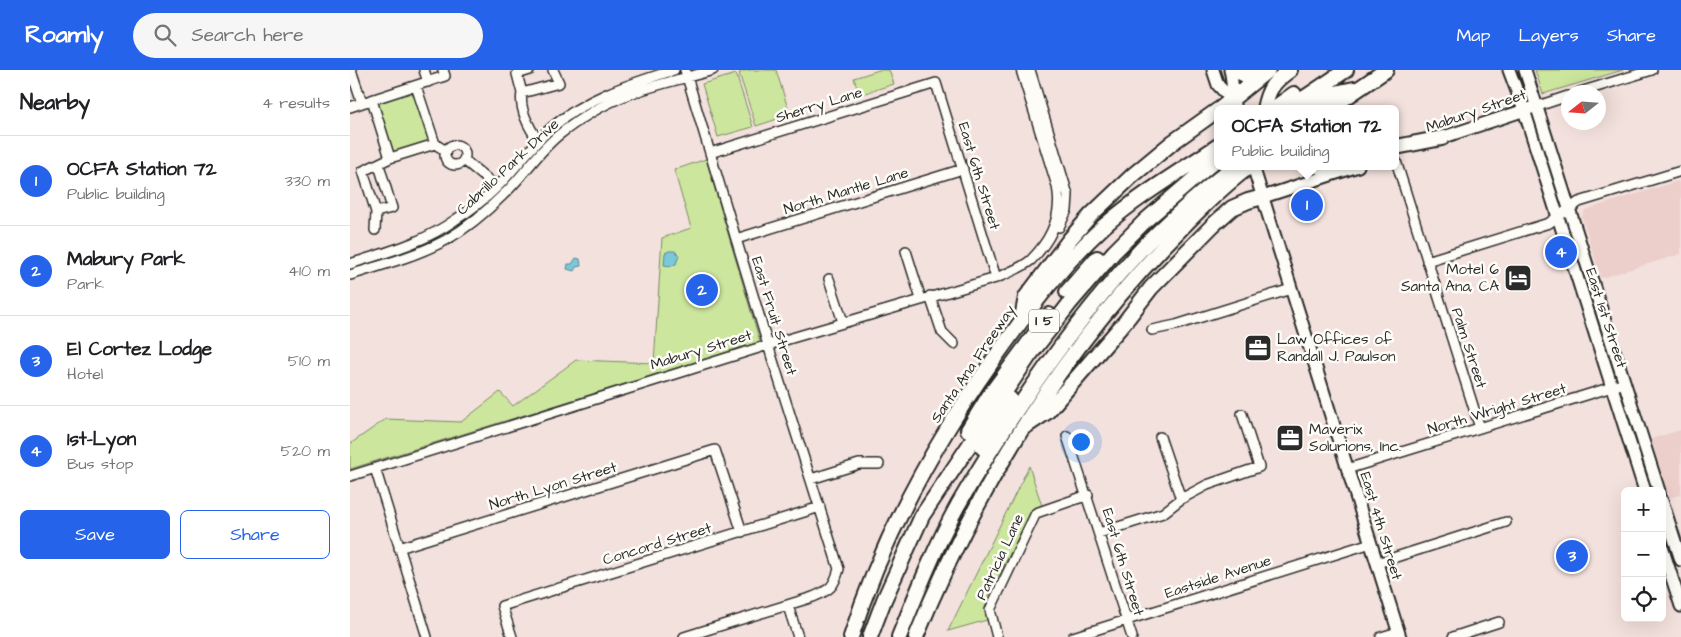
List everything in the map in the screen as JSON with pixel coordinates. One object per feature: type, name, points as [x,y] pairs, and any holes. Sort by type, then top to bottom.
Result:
[{"type":"highway","points":[[1234,70],[1245,75],[1268,70]]},
{"type":"highway","points":[[1233,104],[1268,70]]},
{"type":"highway","points":[[1265,105],[1270,88],[1274,82],[1290,70]]},
{"type":"highway","points":[[1279,105],[1330,70]]},
{"type":"highway","points":[[1294,105],[1346,70]]},
{"type":"highway","points":[[1306,105],[1358,70]]},
{"type":"highway","points":[[1335,105],[1386,70]]},
{"type":"highway","points":[[1317,105],[1335,92],[1360,88]]},
{"type":"highway","points":[[1021,321],[1026,297],[1091,215],[1132,176],[1173,142],[1214,113]]},
{"type":"highway","points":[[1399,146],[1442,138]]},
{"type":"highway","name":"Santa Ana Freeway","points":[[851,637],[882,555],[917,482],[970,392],[1021,321],[1066,263],[1105,225],[1214,149]]},
{"type":"highway","points":[[929,504],[1070,303],[1114,252],[1146,220],[1214,161]]},
{"type":"highway","name":"Santa Ana Freeway","points":[[929,504],[940,477],[989,396],[1034,333],[1087,268],[1119,235],[1172,191],[1192,164]]},
{"type":"highway","points":[[900,637],[971,472],[1032,357],[1118,254],[1191,187],[1214,169]]},
{"type":"highway","name":"I 5","points":[[958,506],[1002,433],[1067,337],[1136,255],[1195,198],[1229,170]]},
{"type":"highway","points":[[916,637],[983,495],[1022,429],[1061,369],[1126,288],[1185,225],[1247,170]]},
{"type":"highway","points":[[1022,429],[1047,412],[1118,330],[1151,288],[1213,224],[1232,208],[1263,197]]},
{"type":"highway","name":"I 5","points":[[870,637],[899,566],[929,504]]},
{"type":"main road","points":[[1214,70],[1218,85],[1233,104]]},
{"type":"main road","points":[[1230,70],[1233,104]]},
{"type":"main road","name":"East 1st Street","points":[[1509,70],[1524,110],[1644,487]]},
{"type":"main road","name":"East 1st Street","points":[[1525,70],[1658,487]]},
{"type":"main road","name":"Mabury Street","points":[[1399,153],[1538,106]]},
{"type":"main road","name":"East 4th Street","points":[[1254,170],[1399,634]]},
{"type":"main road","points":[[1263,197],[1346,170]]},
{"type":"main road","points":[[1666,513],[1681,560]]},
{"type":"main road","points":[[1666,559],[1681,606]]},
{"type":"street","points":[[351,70],[362,103]]},
{"type":"street","points":[[424,70],[428,82]]},
{"type":"street","points":[[350,107],[445,76],[444,70]]},
{"type":"street","points":[[530,70],[517,74],[522,93],[521,99],[529,128],[538,140]]},
{"type":"street","points":[[522,93],[558,83],[553,70]]},
{"type":"street","name":"Cabrillo Park Drive","points":[[350,264],[415,243],[436,233],[456,220],[497,187],[538,140],[573,111],[622,86],[674,70]]},
{"type":"street","name":"Cabrillo Park Drive","points":[[350,274],[407,258],[448,239],[470,224],[505,194],[559,135],[621,97],[687,74],[713,70]]},
{"type":"street","points":[[1021,70],[1063,210]]},
{"type":"street","points":[[1030,70],[1065,181],[1068,195],[1063,210]]},
{"type":"street","points":[[1603,85],[1652,70]]},
{"type":"street","name":"East Fruit Street","points":[[687,74],[768,345],[839,569],[836,580],[831,588],[813,598],[788,606]]},
{"type":"street","name":"Sherry Lane","points":[[710,153],[936,83]]},
{"type":"street","name":"East 6th Street","points":[[936,83],[996,278]]},
{"type":"street","points":[[416,86],[434,144],[446,151]]},
{"type":"street","points":[[1538,106],[1561,98]]},
{"type":"street","points":[[372,100],[390,158]]},
{"type":"street","points":[[375,230],[376,212],[363,171],[379,165],[390,158],[434,144]]},
{"type":"street","points":[[453,145],[459,146],[465,153],[464,160],[456,165],[450,164],[446,158],[446,151],[453,145]]},
{"type":"street","points":[[464,160],[497,187]]},
{"type":"street","points":[[376,212],[392,208],[379,165]]},
{"type":"street","name":"North Mantle Lane","points":[[736,240],[963,169]]},
{"type":"street","name":"Palm Street","points":[[1399,170],[1480,428]]},
{"type":"street","points":[[1427,261],[1549,223],[1579,202],[1681,171]]},
{"type":"street","name":"Mabury Street","points":[[350,476],[843,322],[996,278],[1018,269],[1031,260],[1061,224],[1063,210]]},
{"type":"street","points":[[906,251],[942,332],[954,344]]},
{"type":"street","points":[[830,280],[843,322]]},
{"type":"street","points":[[1152,330],[1176,325],[1291,289]]},
{"type":"street","name":"North Wright Street","points":[[1348,469],[1625,383]]},
{"type":"street","points":[[1099,533],[1163,513],[1181,499],[1207,485],[1259,467],[1242,414]]},
{"type":"street","points":[[1067,436],[1088,495]]},
{"type":"street","points":[[1160,437],[1181,499]]},
{"type":"street","name":"North Lyon Street","points":[[399,548],[715,450],[742,532]]},
{"type":"street","points":[[811,479],[859,464],[879,464]]},
{"type":"street","points":[[374,468],[426,637]]},
{"type":"street","name":"East 6th Street","points":[[1088,495],[1132,637]]},
{"type":"street","name":"Patricia Lane","points":[[997,637],[990,610],[1036,513],[1088,495]]},
{"type":"street","name":"Concord Street","points":[[512,637],[502,606],[820,508]]},
{"type":"street","points":[[1377,563],[1506,522]]},
{"type":"street","name":"Eastside Avenue","points":[[1073,637],[1371,543]]},
{"type":"street","points":[[684,637],[788,606],[798,637]]},
{"type":"street","points":[[1453,637],[1499,622]]},
{"type":"street","points":[[1381,637],[1399,634]]},
{"type":"shaded area","points":[[1678,181],[1681,192],[1681,254],[1601,278],[1582,217],[1585,210]]},
{"type":"shaded area","points":[[1681,430],[1681,494],[1669,498],[1651,439]]},
{"type":"green space","points":[[747,70],[776,70],[790,115],[756,126],[739,73]]},
{"type":"green space","points":[[879,70],[889,70],[894,84],[859,95],[854,78]]},
{"type":"green space","points":[[1535,70],[1623,70],[1573,85],[1561,85],[1561,89],[1543,94]]},
{"type":"green space","points":[[736,74],[753,127],[718,137],[702,84]]},
{"type":"green space","points":[[415,88],[432,141],[392,153],[374,101]]},
{"type":"green space","points":[[706,159],[760,342],[350,469],[350,444],[386,419],[461,422],[500,392],[513,406],[576,360],[654,363],[662,238],[691,228],[674,170]]},
{"type":"green space","points":[[1029,466],[1042,506],[1032,509],[988,598],[986,607],[987,620],[948,631]]},
{"type":"water","points":[[675,251],[679,255],[676,264],[671,266],[664,265],[665,253]]},
{"type":"water","points":[[576,258],[580,259],[581,266],[576,267],[574,271],[567,269],[568,264],[572,264]]},
{"type":"place","name":"OCFA Station 72","points":[[1307,205]]},
{"type":"place","name":"1st-Lyon","points":[[1561,252]]},
{"type":"place","name":"Motel 6 Santa Ana, CA","points":[[1518,278]]},
{"type":"place","name":"Mabury Park","points":[[702,290]]},
{"type":"place","name":"Law Offices of Randall J. Paulson","points":[[1258,348]]},
{"type":"place","name":"Maverix Solurions, Inc.","points":[[1290,438]]},
{"type":"place","name":"El Cortez Lodge","points":[[1572,556]]}]
